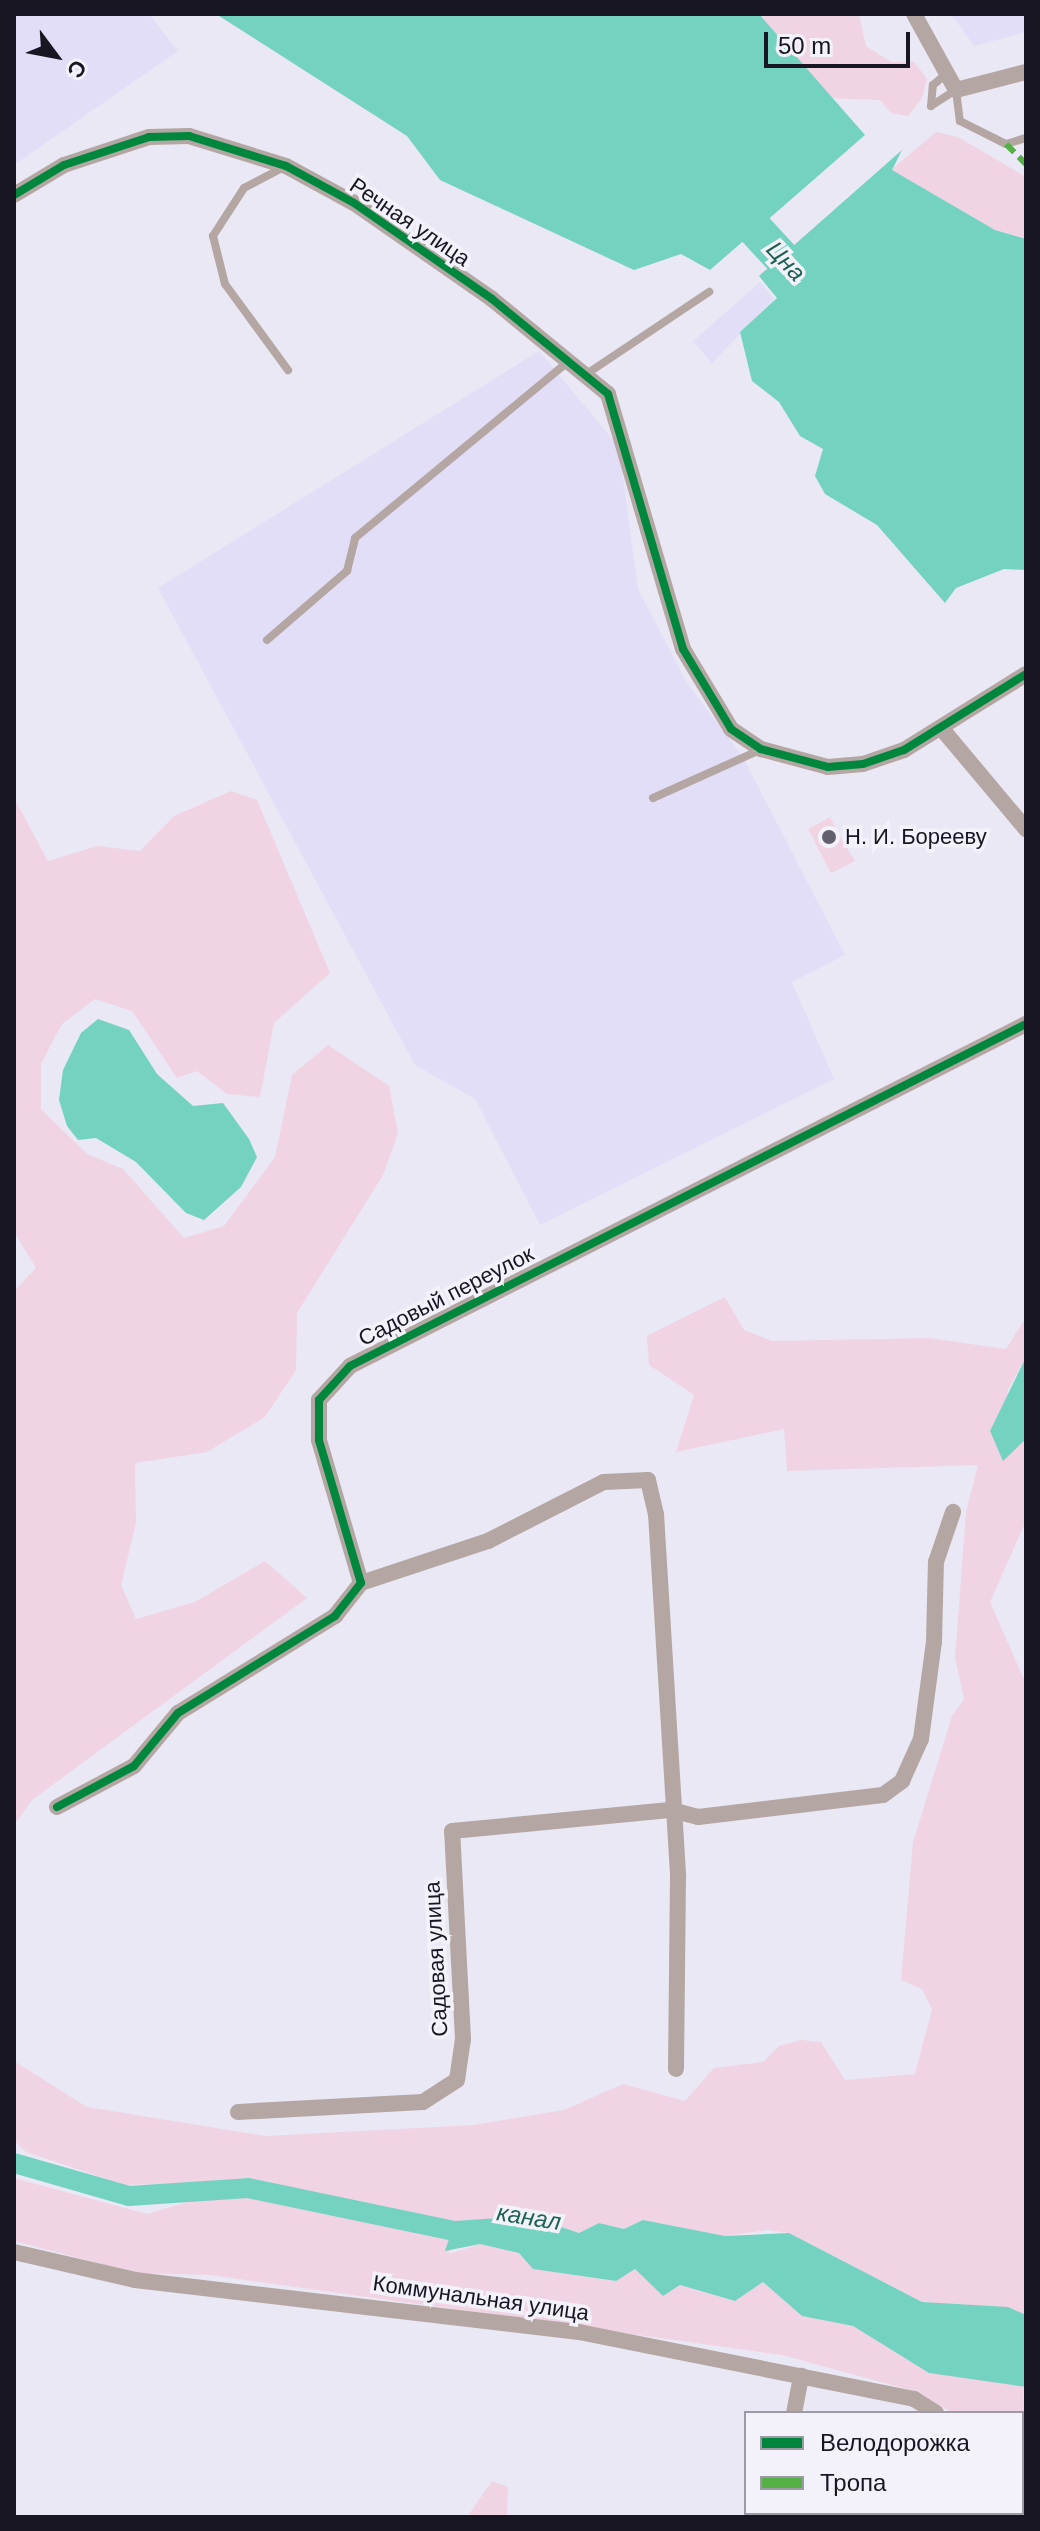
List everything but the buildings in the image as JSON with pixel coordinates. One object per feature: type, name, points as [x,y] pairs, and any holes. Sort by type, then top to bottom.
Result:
[{"type":"street","points":[[914,14],[956,90],[1026,72]]},
{"type":"street","name":"Речная улица","points":[[14,195],[64,165],[149,137],[189,136],[286,166],[354,203],[571,360],[608,394],[636,474],[662,594],[683,649],[731,729],[761,749]]},
{"type":"street","points":[[761,749],[828,767],[863,764],[942,729],[1026,674]]},
{"type":"street","points":[[942,729],[1026,829]]},
{"type":"street","name":"Садовый переулок","points":[[361,1583],[319,1440],[319,1400],[350,1366],[1026,1024]]},
{"type":"street","points":[[57,1807],[134,1766],[178,1713],[335,1616],[361,1583],[488,1541],[604,1482],[648,1480],[656,1514],[672,1810],[676,2069]]},
{"type":"street","name":"Садовая улица","points":[[238,2112],[423,2102],[457,2080],[463,2039],[452,1831],[672,1810],[698,1817],[868,1797],[902,1781],[921,1739],[936,1562],[953,1512]]},
{"type":"street","name":"Коммунальная улица","points":[[14,2252],[135,2280],[579,2332],[914,2399],[933,2411]]},
{"type":"street","points":[[794,2411],[801,2376]]},
{"type":"lane","points":[[947,74],[933,85],[931,106],[956,90],[960,121],[1006,144],[1026,138]]},
{"type":"lane","points":[[286,166],[244,188],[213,236],[225,284],[288,370]]},
{"type":"lane","points":[[588,373],[709,292]]},
{"type":"lane","points":[[267,640],[347,571],[355,538],[571,360]]},
{"type":"lane","points":[[653,798],[761,749]]},
{"type":"shaded area","points":[[14,14],[149,14],[178,51],[14,165]]},
{"type":"shaded area","points":[[759,14],[859,14],[866,46],[891,62],[914,62],[927,79],[922,98],[908,116],[891,113],[880,100],[828,98]]},
{"type":"shaded area","points":[[951,14],[1026,14],[1026,32],[974,46]]},
{"type":"shaded area","points":[[936,132],[958,137],[1026,177],[1026,239],[995,230],[891,170]]},
{"type":"shaded area","points":[[760,282],[774,299],[712,363],[693,341]]},
{"type":"shaded area","points":[[539,351],[619,447],[638,589],[687,683],[743,757],[845,955],[792,982],[834,1079],[540,1225],[475,1099],[415,1065],[158,588]]},
{"type":"shaded area","points":[[231,791],[257,800],[330,973],[274,1023],[260,1097],[227,1094],[197,1071],[177,1078],[132,1011],[95,999],[62,1024],[41,1064],[41,1109],[87,1154],[123,1169],[184,1238],[224,1226],[275,1157],[292,1075],[328,1045],[389,1086],[398,1133],[383,1175],[297,1313],[296,1370],[265,1417],[207,1452],[135,1463],[136,1523],[121,1585],[136,1619],[195,1602],[265,1561],[307,1598],[32,1800],[14,1825],[14,1291],[36,1268],[14,1232],[14,798],[48,861],[97,846],[140,851],[174,816]]},
{"type":"shaded area","points":[[830,817],[835,827],[823,834],[827,842],[839,835],[855,861],[831,873],[808,829]]},
{"type":"shaded area","points":[[725,1297],[744,1330],[772,1341],[929,1338],[1006,1349],[1026,1317],[1026,1357],[1008,1390],[1003,1460],[1026,1439],[1026,1521],[990,1602],[1026,1684],[1026,2315],[922,2302],[789,2233],[767,2230],[725,2236],[643,2220],[624,2229],[599,2223],[579,2233],[528,2216],[495,2218],[477,2225],[455,2221],[449,2254],[480,2244],[519,2253],[533,2269],[615,2281],[635,2269],[663,2296],[680,2285],[734,2301],[763,2282],[802,2316],[853,2326],[929,2373],[1023,2381],[1026,2454],[1024,2411],[949,2411],[914,2391],[782,2355],[210,2275],[136,2273],[14,2241],[14,2178],[147,2214],[198,2199],[191,2183],[125,2185],[26,2152],[14,2140],[14,2061],[87,2107],[266,2136],[473,2125],[564,2110],[623,2084],[685,2101],[714,2068],[763,2062],[779,2046],[801,2040],[821,2042],[845,2080],[915,2074],[932,2009],[922,1989],[901,1980],[913,1842],[952,1716],[964,1699],[955,1658],[966,1512],[978,1465],[787,1471],[784,1429],[676,1452],[694,1395],[649,1365],[647,1336]]},
{"type":"shaded area","points":[[492,2481],[508,2487],[507,2517],[467,2517]]},
{"type":"water","points":[[216,14],[759,14],[865,135],[710,270],[681,254],[634,270],[440,180],[407,136]]},
{"type":"water","points":[[902,150],[892,170],[995,230],[1026,239],[1026,570],[1004,569],[956,588],[945,603],[877,525],[825,494],[815,476],[823,449],[800,436],[779,402],[752,381],[740,332],[777,298],[759,276]]},
{"type":"water","points":[[98,1019],[129,1030],[157,1074],[193,1106],[223,1103],[249,1139],[257,1157],[241,1187],[204,1220],[186,1213],[136,1162],[96,1138],[78,1140],[67,1126],[59,1100],[63,1070],[81,1033]]},
{"type":"water","points":[[1026,1357],[1026,1439],[1003,1461],[990,1431]]},
{"type":"water","points":[[528,2216],[579,2233],[599,2223],[624,2229],[643,2220],[725,2236],[789,2233],[922,2302],[1008,2307],[1026,2315],[1026,2387],[929,2373],[853,2326],[802,2316],[763,2282],[735,2301],[680,2285],[663,2296],[635,2269],[616,2281],[533,2269],[519,2253],[480,2244],[445,2251],[455,2221]]},
{"type":"waterway","name":"Цна","points":[[722,193],[812,291]]},
{"type":"waterway","name":"канал","points":[[14,2163],[129,2196],[248,2188],[472,2235]]},
{"type":"marked path","points":[[1006,144],[1026,164]]},
{"type":"cycle path","points":[[14,195],[64,165],[149,137],[189,136],[286,166],[354,203],[492,299],[608,394],[683,649],[731,729],[761,749],[828,767],[863,764],[904,750],[1026,674]]},
{"type":"cycle path","points":[[57,1807],[134,1766],[178,1713],[335,1616],[361,1583],[319,1440],[319,1400],[350,1366],[1026,1024]]},
{"type":"place","name":"Н. И. Борееву","points":[[829,837]]}]
